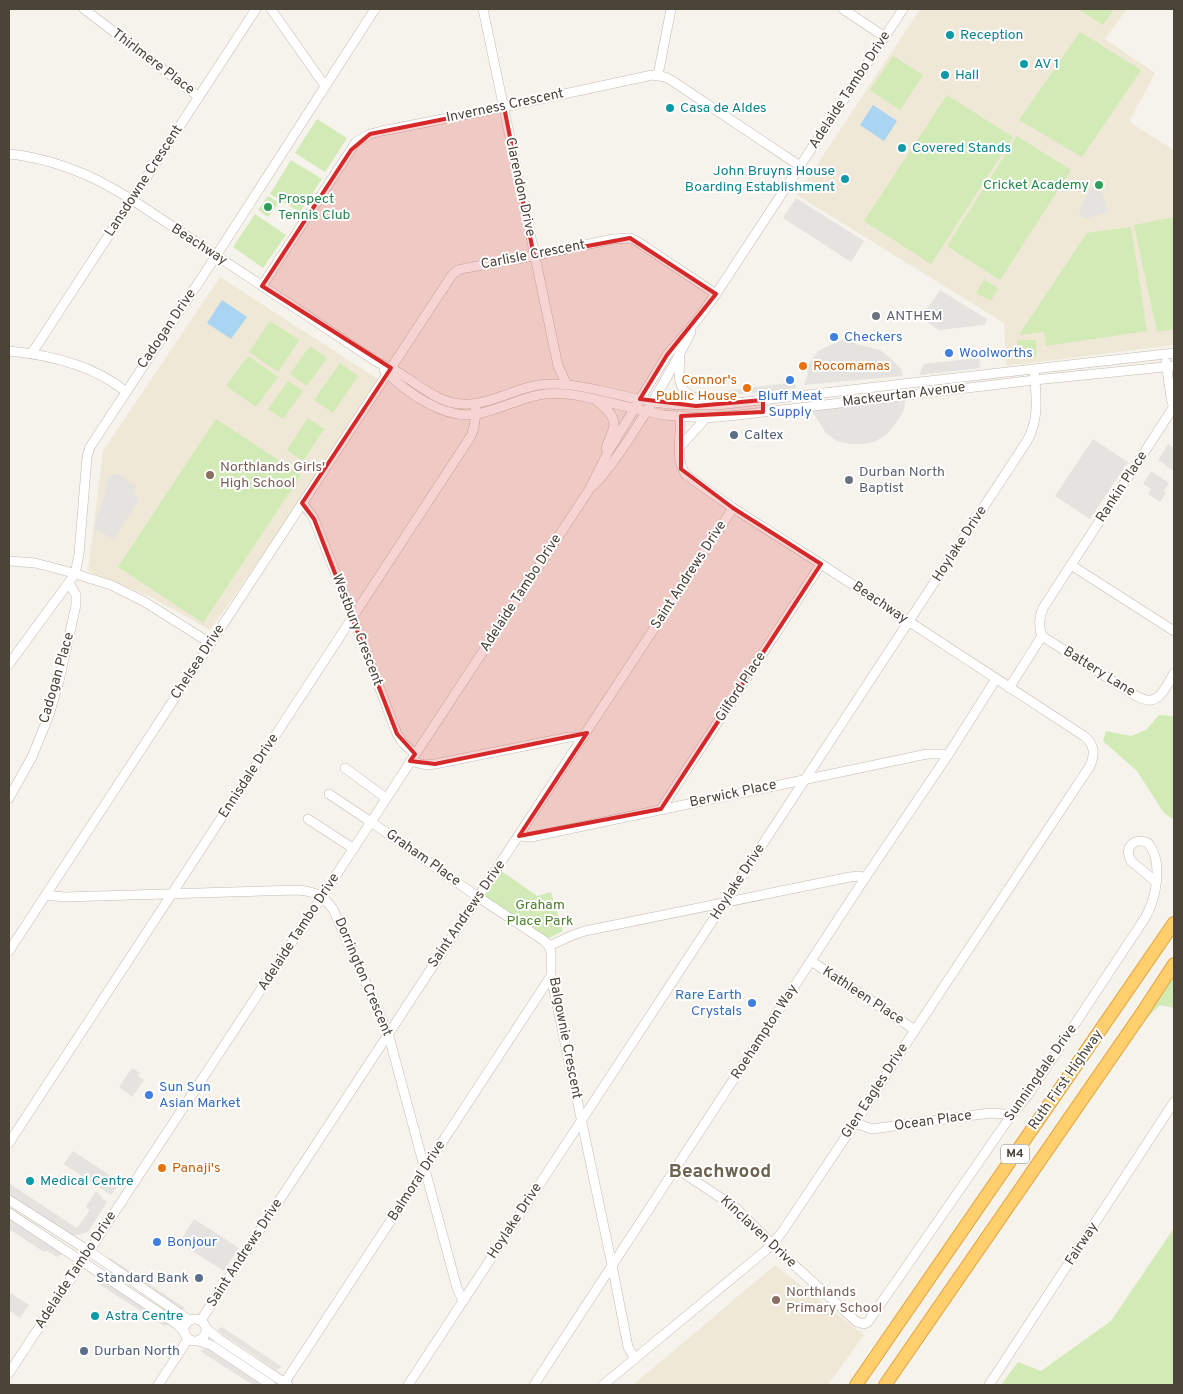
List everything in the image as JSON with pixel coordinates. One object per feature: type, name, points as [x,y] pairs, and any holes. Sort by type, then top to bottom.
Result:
[{"type":"highway","name":"Ruth First Highway","points":[[856,1385],[1174,923]]},
{"type":"highway","name":"Ruth First Highway","points":[[885,1385],[1174,964]]},
{"type":"street","name":"Thirlmere Place","points":[[84,9],[199,96]]},
{"type":"street","name":"Lansdowne Crescent","points":[[32,353],[256,9]]},
{"type":"street","points":[[271,9],[325,86]]},
{"type":"street","name":"Cadogan Drive","points":[[9,664],[75,574],[79,554],[86,457],[94,439],[216,256],[375,9]]},
{"type":"street","name":"Clarendon Drive","points":[[484,9],[558,366],[567,385]]},
{"type":"street","points":[[671,9],[658,75],[671,80],[800,166]]},
{"type":"street","points":[[843,9],[885,37]]},
{"type":"street","name":"Adelaide Tambo Drive","points":[[9,1373],[589,490],[601,465],[667,355],[716,294],[903,9]]},
{"type":"street","name":"Inverness Crescent","points":[[262,286],[351,150],[362,138],[382,131],[658,75]]},
{"type":"street","name":"Beachway","points":[[9,154],[44,160],[99,181],[131,200],[390,371],[443,400],[465,405],[475,404],[524,389],[551,384],[567,385],[640,399]]},
{"type":"street","name":"Carlisle Crescent","points":[[390,371],[452,275],[458,270],[466,268],[613,239],[630,238],[716,294]]},
{"type":"street","name":"Adelaide Tambo Drive","points":[[589,490],[608,470],[647,412],[697,320]]},
{"type":"street","points":[[9,351],[32,353],[54,358],[92,371],[114,382],[125,391]]},
{"type":"street","points":[[680,354],[678,379],[682,388],[690,396],[718,405]]},
{"type":"street","points":[[1170,354],[1174,409]]},
{"type":"street","name":"Mackeurtan Avenue","points":[[640,399],[688,405],[718,405],[1170,354]]},
{"type":"street","points":[[551,384],[558,366]]},
{"type":"street","name":"Mackeurtan Avenue","points":[[634,409],[663,415],[706,418],[1035,380],[1171,367]]},
{"type":"street","name":"Hoylake Drive","points":[[408,1385],[1032,432],[1037,413],[1034,369]]},
{"type":"street","name":"Beachway","points":[[390,371],[396,382],[440,409],[464,415],[476,414],[540,395],[573,395],[634,409]]},
{"type":"street","name":"Chelsea Drive","points":[[9,951],[390,371]]},
{"type":"street","points":[[593,399],[604,407],[614,424],[601,465]]},
{"type":"street","points":[[763,400],[764,412]]},
{"type":"street","name":"Ennisdale Drive","points":[[9,1143],[471,436],[475,427],[475,404]]},
{"type":"street","name":"Rankin Place","points":[[1042,636],[1039,624],[1043,608],[1174,409]]},
{"type":"street","name":"Beachway","points":[[680,416],[681,426],[678,454],[681,469],[686,475],[733,508],[1084,736],[1089,740],[1094,751]]},
{"type":"street","points":[[679,448],[706,418]]},
{"type":"street","name":"Westbury Crescent","points":[[302,504],[314,519],[397,734],[412,758]]},
{"type":"street","name":"Saint Andrews Drive","points":[[201,1320],[733,508]]},
{"type":"street","points":[[9,560],[35,563],[111,585],[145,602],[210,643]]},
{"type":"street","name":"Gilford Place","points":[[661,809],[821,564]]},
{"type":"street","points":[[1071,564],[1174,631]]},
{"type":"street","name":"Cadogan Place","points":[[9,798],[32,757],[56,694],[76,605],[76,595],[70,583]]},
{"type":"street","points":[[1009,688],[1042,636]]},
{"type":"street","name":"Battery Lane","points":[[1042,636],[1143,699],[1151,701],[1156,699],[1174,673]]},
{"type":"street","name":"Roehampton Way","points":[[534,1385],[996,679]]},
{"type":"street","points":[[412,758],[426,765],[435,764],[569,736],[584,737]]},
{"type":"street","name":"Glen Eagles Drive","points":[[603,1385],[772,1244],[788,1224],[1090,766],[1094,751]]},
{"type":"street","name":"Berwick Place","points":[[519,836],[531,836],[927,754],[948,755]]},
{"type":"street","points":[[345,768],[386,798]]},
{"type":"street","name":"Graham Place","points":[[329,794],[536,935],[549,946]]},
{"type":"street","points":[[308,819],[354,849]]},
{"type":"street","name":"Sunningdale Drive","points":[[857,1322],[864,1324],[872,1317],[1010,1117],[1028,1095],[1145,918],[1154,901],[1156,882],[1156,868],[1151,847],[1148,843],[1143,841],[1134,842],[1129,849],[1128,857],[1156,882]]},
{"type":"street","points":[[549,946],[586,931],[850,877],[859,876],[865,878]]},
{"type":"street","points":[[46,895],[64,897],[299,890],[311,891],[322,896]]},
{"type":"street","name":"Dorrington Crescent","points":[[322,896],[333,909],[388,1033],[457,1288],[463,1301]]},
{"type":"street","name":"Balgownie Crescent","points":[[549,946],[551,952],[551,976],[628,1347],[635,1359]]},
{"type":"street","name":"Kathleen Place","points":[[811,962],[915,1030]]},
{"type":"street","name":"Balmoral Drive","points":[[285,1384],[551,976]]},
{"type":"street","name":"Fairway","points":[[989,1385],[1174,1102]]},
{"type":"street","name":"Ocean Place","points":[[856,1123],[872,1129],[998,1112],[1010,1117]]},
{"type":"street","name":"Kinclaven Drive","points":[[676,1168],[730,1203],[783,1255],[857,1322]]},
{"type":"street","points":[[9,1200],[189,1320]]},
{"type":"street","points":[[9,1213],[178,1325],[193,1341],[205,1342],[211,1345],[271,1385]]},
{"type":"street","points":[[158,1385],[186,1335],[185,1325],[189,1320],[195,1318],[201,1320],[207,1329],[219,1340],[285,1384]]},
{"type":"street","points":[[198,1341],[205,1336],[207,1329]]},
{"type":"highlighted area","points":[[504,107],[534,256],[630,238],[716,294],[667,355],[640,399],[696,406],[763,400],[763,412],[681,416],[681,469],[733,508],[821,564],[661,809],[519,836],[587,733],[435,764],[410,761],[415,754],[397,734],[314,519],[302,503],[391,368],[262,286],[351,150],[370,134]]},
{"type":"shaded area","points":[[920,9],[1127,9],[1105,39],[1155,73],[1130,120],[1131,123],[1174,150],[1174,345],[1006,366],[1004,323],[797,195]]},
{"type":"shaded area","points":[[1091,186],[1102,192],[1108,212],[1084,219],[1079,211]]},
{"type":"shaded area","points":[[796,198],[864,241],[851,262],[783,218]]},
{"type":"shaded area","name":"Northlands Girls' High School","points":[[220,277],[384,383],[210,630],[151,597],[88,571],[103,451]]},
{"type":"shaded area","points":[[940,290],[987,319],[984,325],[939,330],[921,318]]},
{"type":"shaded area","points":[[856,338],[856,344],[880,350],[888,356],[901,369],[903,376],[804,385],[808,373],[805,369],[818,351],[842,340]]},
{"type":"shaded area","points":[[979,358],[980,368],[919,375],[924,364]]},
{"type":"shaded area","points":[[795,382],[796,388],[717,397],[716,392]]},
{"type":"shaded area","points":[[905,399],[903,412],[887,434],[876,441],[866,444],[851,444],[837,441],[826,433],[812,411]]},
{"type":"shaded area","points":[[1093,439],[1128,462],[1090,519],[1055,496]]},
{"type":"shaded area","points":[[1168,444],[1174,448],[1174,471],[1158,460]]},
{"type":"shaded area","points":[[1151,471],[1169,483],[1164,491],[1166,493],[1160,502],[1148,494],[1151,489],[1143,484]]},
{"type":"shaded area","points":[[119,474],[136,486],[133,494],[140,498],[113,539],[94,528],[108,477]]},
{"type":"shaded area","points":[[132,1068],[140,1073],[138,1076],[144,1080],[132,1097],[119,1087]]},
{"type":"shaded area","points":[[73,1151],[120,1182],[111,1195],[64,1164]]},
{"type":"shaded area","points":[[10,1184],[77,1228],[90,1210],[86,1207],[96,1191],[107,1202],[88,1232],[68,1237],[9,1199]]},
{"type":"shaded area","points":[[9,1219],[62,1254],[57,1257],[47,1251],[44,1252],[9,1229]]},
{"type":"shaded area","points":[[194,1219],[239,1248],[224,1271],[179,1243]]},
{"type":"shaded area","points":[[110,1258],[185,1308],[180,1311],[105,1261]]},
{"type":"shaded area","name":"Northlands Primary School","points":[[775,1265],[864,1335],[828,1385],[633,1385]]},
{"type":"shaded area","points":[[97,1276],[170,1324],[164,1326],[94,1281]]},
{"type":"shaded area","points":[[9,1292],[29,1305],[20,1318],[9,1310]]},
{"type":"shaded area","points":[[222,1327],[282,1367],[276,1370],[217,1330]]},
{"type":"shaded area","points":[[206,1348],[259,1383],[253,1385],[200,1351]]},
{"type":"green space","points":[[1078,9],[1114,9],[1103,25]]},
{"type":"green space","points":[[1080,32],[1141,70],[1082,157],[1019,120]]},
{"type":"green space","points":[[893,56],[923,75],[900,110],[870,90]]},
{"type":"green space","points":[[947,95],[1013,137],[931,264],[864,221]]},
{"type":"green space","points":[[317,119],[347,138],[325,172],[295,153]]},
{"type":"green space","points":[[1017,136],[1071,170],[1000,280],[947,246]]},
{"type":"green space","points":[[291,160],[322,179],[300,212],[270,194]]},
{"type":"green space","name":"Prospect Tennis Club","points":[[268,196],[279,203],[268,217],[258,210]]},
{"type":"green space","points":[[255,214],[286,235],[263,268],[233,247]]},
{"type":"green space","points":[[1174,217],[1174,329],[1157,332],[1134,225]]},
{"type":"green space","points":[[1131,227],[1147,331],[1046,346],[1044,332],[1019,335],[1087,233]]},
{"type":"green space","points":[[984,280],[998,288],[991,301],[976,293]]},
{"type":"green space","points":[[270,321],[299,340],[278,372],[249,352]]},
{"type":"green space","points":[[1017,340],[1036,340],[1036,357],[1018,358]]},
{"type":"green space","points":[[310,346],[327,358],[307,386],[290,374]]},
{"type":"green space","points":[[248,356],[278,377],[256,407],[226,386]]},
{"type":"green space","points":[[340,363],[358,376],[333,413],[314,400]]},
{"type":"green space","points":[[288,381],[303,391],[283,419],[268,409]]},
{"type":"green space","points":[[308,418],[324,429],[303,461],[287,450]]},
{"type":"green space","points":[[216,419],[301,475],[203,623],[118,567]]},
{"type":"green space","points":[[1159,715],[1174,716],[1174,820],[1164,813],[1137,771],[1103,741],[1106,731],[1131,736],[1146,730]]},
{"type":"green space","name":"Graham Place Park","points":[[500,870],[537,896],[551,892],[563,931],[547,939],[484,896]]},
{"type":"green space","points":[[1174,974],[1174,1008],[1160,1005],[1141,1024]]},
{"type":"green space","points":[[1174,1228],[1174,1385],[1001,1385],[1018,1362],[1041,1371],[1111,1321]]},
{"type":"water","points":[[873,105],[897,121],[884,141],[860,125]]},
{"type":"water","points":[[222,300],[247,317],[231,339],[207,323]]},
{"type":"place","name":"Reception","points":[[950,35]]},
{"type":"place","name":"AV 1","points":[[1024,64]]},
{"type":"place","name":"Hall","points":[[945,75]]},
{"type":"place","name":"Casa de Aldes","points":[[670,108]]},
{"type":"place","name":"Covered Stands","points":[[902,148]]},
{"type":"place","name":"John Bruyns House Boarding Establishment","points":[[845,179]]},
{"type":"place","name":"Cricket Academy","points":[[1099,185]]},
{"type":"place","name":"Prospect Tennis Club","points":[[268,207]]},
{"type":"place","name":"ANTHEM","points":[[876,316]]},
{"type":"place","name":"Checkers","points":[[834,337]]},
{"type":"place","name":"Woolworths","points":[[949,353]]},
{"type":"place","name":"Rocomamas","points":[[803,366]]},
{"type":"place","name":"Bluff Meat Supply","points":[[790,380]]},
{"type":"place","name":"Connor's Public House","points":[[747,388]]},
{"type":"place","name":"Caltex","points":[[734,435]]},
{"type":"place","name":"Northlands Girls' High School","points":[[210,475]]},
{"type":"place","name":"Durban North Baptist","points":[[849,480]]},
{"type":"place","name":"Rare Earth Crystals","points":[[752,1003]]},
{"type":"place","name":"Sun Sun Asian Market","points":[[149,1095]]},
{"type":"place","name":"Panaji's","points":[[162,1168]]},
{"type":"place","name":"Medical Centre","points":[[30,1181]]},
{"type":"place","name":"Bonjour","points":[[157,1242]]},
{"type":"place","name":"Standard Bank","points":[[199,1278]]},
{"type":"place","name":"Northlands Primary School","points":[[776,1300]]},
{"type":"place","name":"Astra Centre","points":[[95,1316]]},
{"type":"place","name":"Durban North","points":[[84,1351]]},
{"type":"district","name":"Beachwood","points":[[720,1172]]}]
